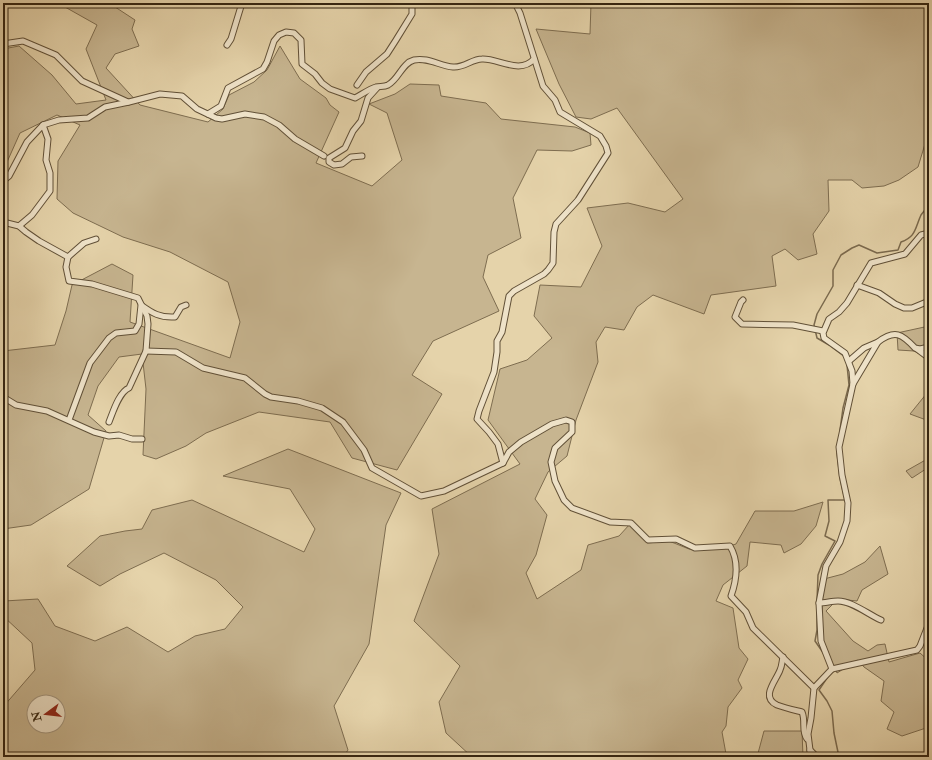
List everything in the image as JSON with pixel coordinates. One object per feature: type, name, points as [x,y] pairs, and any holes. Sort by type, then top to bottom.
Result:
[{"type":"street","points":[[227,46],[231,39],[242,3]]},
{"type":"street","points":[[357,85],[366,72],[387,54],[412,14],[412,3]]},
{"type":"street","points":[[503,463],[498,444],[477,419],[494,372],[497,342],[502,332],[508,296],[544,274],[553,263],[554,232],[556,224],[578,200],[608,153],[600,136],[560,112],[556,100],[543,86],[523,20],[515,3]]},
{"type":"street","points":[[208,114],[221,106],[228,88],[263,69],[267,62],[274,40],[279,35],[286,32],[294,33],[301,40],[302,64],[330,89],[355,98],[376,87],[387,86],[395,80],[407,64],[414,60],[425,60],[453,67],[462,66],[476,59],[484,58],[517,66],[525,65],[534,59]]},
{"type":"street","points":[[3,44],[23,41],[56,55],[82,81],[129,102]]},
{"type":"street","points":[[362,156],[351,157],[342,164],[334,165],[329,162],[329,158],[345,148],[353,131],[361,121],[368,98],[380,86]]},
{"type":"street","points":[[3,181],[9,176],[27,142],[43,125],[59,120],[88,118],[105,107],[160,94],[182,96],[197,108],[222,119],[245,114],[264,117],[279,125],[295,139],[324,156]]},
{"type":"street","points":[[19,226],[32,215],[50,191],[50,173],[46,160],[48,139],[43,125]]},
{"type":"street","points":[[3,222],[19,226],[53,250],[68,257]]},
{"type":"street","points":[[832,669],[821,641],[819,603],[826,566],[840,542],[847,521],[848,503],[842,475],[839,447],[853,384],[852,371],[845,353],[824,338],[823,331],[829,319],[839,312],[847,303],[871,263],[905,254],[921,235],[929,233]]},
{"type":"street","points":[[96,239],[84,243],[68,257],[66,267],[69,281],[92,284],[138,298],[147,316],[148,324],[146,351],[129,388],[125,389],[109,422]]},
{"type":"street","points":[[857,285],[880,293],[904,308],[912,308],[929,301]]},
{"type":"street","points":[[743,300],[740,302],[734,317],[742,324],[793,325],[823,331]]},
{"type":"street","points":[[141,305],[159,316],[167,318],[174,317],[181,307],[186,306]]},
{"type":"street","points":[[69,420],[90,363],[109,338],[116,333],[135,330],[139,324],[141,305]]},
{"type":"street","points":[[849,361],[864,348],[878,342],[884,337],[893,334],[906,338],[915,348],[929,358]]},
{"type":"street","points":[[853,384],[878,342]]},
{"type":"street","points":[[915,348],[920,349],[929,347]]},
{"type":"street","points":[[146,351],[176,352],[202,368],[245,378],[271,397],[298,401],[322,408],[344,422],[364,450],[372,468],[421,496],[444,491],[503,463],[509,452],[521,442],[552,424],[566,420],[572,422],[572,432],[555,448],[551,462],[555,481],[564,500],[572,508],[610,522],[631,523],[648,540],[676,539],[695,548],[730,546],[735,553],[736,564],[735,585],[731,596],[746,612],[753,628],[814,688]]},
{"type":"street","points":[[3,397],[16,405],[47,411],[94,432],[108,436],[119,435],[132,439],[142,439]]},
{"type":"street","points":[[819,603],[839,601],[845,602],[860,608],[868,614],[881,620]]},
{"type":"street","points":[[810,757],[808,734],[814,688],[832,669],[917,650],[929,623]]},
{"type":"street","points":[[783,657],[780,670],[769,696],[776,705],[802,712],[805,736],[809,742]]},
{"type":"street","points":[[810,750],[817,757]]},
{"type":"shaded area","points":[[68,3],[109,3],[135,20],[132,29],[139,46],[115,54],[106,68],[140,105],[208,122],[223,109],[229,95],[254,82],[267,70],[280,46],[300,79],[326,98],[330,105],[339,112],[316,163],[372,186],[402,160],[387,113],[369,104],[395,94],[410,84],[439,85],[441,96],[486,103],[501,119],[575,127],[590,133],[591,145],[572,151],[537,150],[513,198],[521,238],[488,255],[483,277],[499,311],[433,341],[412,375],[442,394],[397,470],[352,458],[330,422],[259,412],[206,433],[186,446],[156,459],[143,455],[146,389],[142,354],[119,357],[98,386],[88,415],[106,431],[89,489],[31,525],[3,529],[3,351],[55,345],[66,311],[72,285],[112,264],[133,275],[130,322],[230,358],[240,322],[228,282],[170,252],[123,237],[73,213],[57,199],[58,161],[80,125],[57,115],[20,133],[3,171],[3,49],[19,46],[52,75],[76,104],[106,100],[86,49],[97,25],[65,7]]},
{"type":"shaded area","points":[[591,3],[929,3],[929,142],[925,144],[918,167],[899,180],[884,186],[862,188],[852,180],[828,180],[829,211],[813,234],[817,254],[798,260],[785,249],[772,256],[776,286],[711,295],[704,314],[653,295],[637,307],[624,330],[605,327],[596,342],[598,362],[576,420],[567,456],[548,472],[535,499],[547,515],[536,555],[526,573],[537,599],[581,570],[588,545],[619,536],[630,524],[647,543],[669,541],[689,549],[723,548],[736,544],[755,511],[794,511],[823,502],[816,526],[801,544],[784,553],[781,545],[750,542],[747,566],[723,585],[716,601],[733,608],[739,648],[748,659],[738,680],[742,688],[728,707],[726,726],[722,732],[726,754],[728,757],[472,757],[446,733],[439,702],[460,666],[414,621],[439,554],[432,509],[520,464],[488,420],[500,369],[527,360],[552,338],[534,316],[540,285],[581,287],[602,246],[587,208],[628,203],[665,212],[683,199],[617,108],[591,119],[576,117],[559,84],[536,29],[590,34]]},
{"type":"shaded area","points":[[929,326],[929,359],[914,351],[898,350],[897,333]]},
{"type":"shaded area","points":[[927,393],[929,394],[929,421],[910,414]]},
{"type":"shaded area","points":[[288,449],[401,493],[386,525],[369,644],[334,706],[348,750],[343,757],[3,757],[3,707],[35,670],[32,643],[3,616],[4,601],[38,599],[55,626],[95,641],[127,627],[168,652],[195,636],[225,629],[243,607],[216,580],[164,553],[120,574],[100,586],[67,566],[100,536],[142,529],[152,510],[192,500],[304,552],[315,529],[290,489],[223,476]]},
{"type":"shaded area","points":[[929,458],[929,467],[912,478],[906,471]]},
{"type":"shaded area","points":[[880,546],[888,574],[862,590],[857,601],[838,599],[826,611],[853,641],[868,651],[877,645],[885,644],[889,662],[920,653],[929,661],[929,727],[902,736],[887,729],[894,712],[881,701],[884,681],[864,667],[858,660],[837,673],[823,643],[822,606],[824,579],[843,574],[865,562]]},
{"type":"shaded area","points":[[764,731],[802,731],[803,757],[757,757]]},
{"type":"waterway","points":[[845,357],[817,338],[814,325],[817,314],[833,286],[833,270],[841,255],[859,245],[877,253],[898,250],[901,242],[910,238],[921,215],[929,205]]},
{"type":"waterway","points":[[840,430],[843,408],[849,385],[847,365]]},
{"type":"waterway","points":[[817,601],[818,575],[822,564],[835,541],[825,536],[829,521],[828,500],[845,500],[840,478],[837,453]]},
{"type":"waterway","points":[[817,607],[817,630],[815,641],[824,654]]},
{"type":"waterway","points":[[827,678],[819,690],[832,711],[834,733],[839,757]]}]
